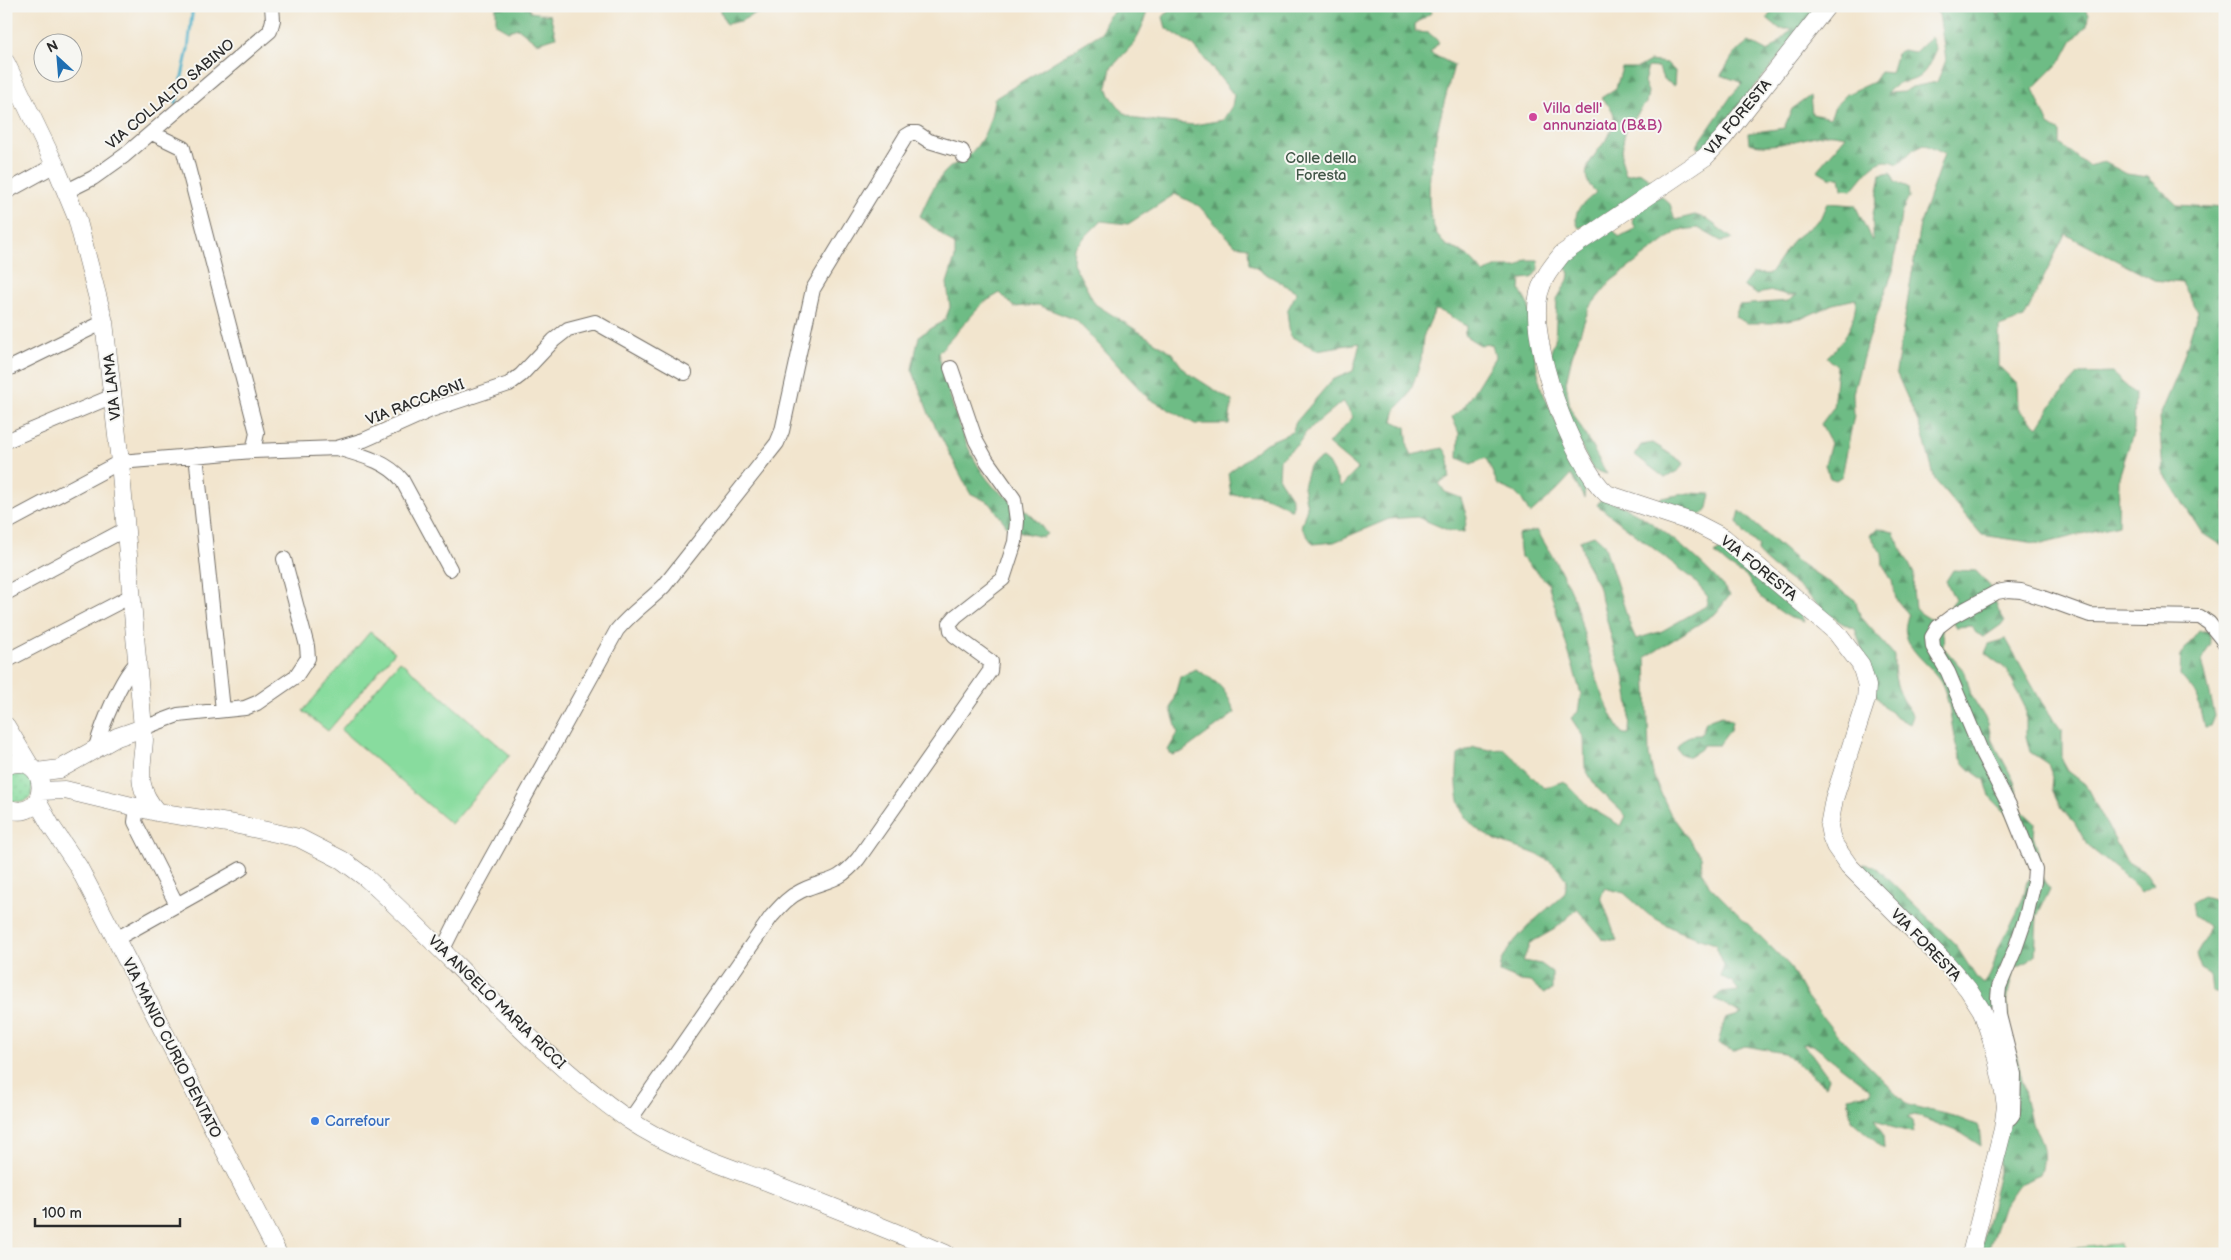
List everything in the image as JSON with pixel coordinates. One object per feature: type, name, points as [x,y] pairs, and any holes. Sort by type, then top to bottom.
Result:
[{"type":"main road","name":"VIA FORESTA","points":[[1827,6],[1747,109],[1705,157],[1562,254],[1545,275],[1538,295],[1537,319],[1544,368],[1559,409],[1586,470],[1596,484],[1607,494],[1695,523],[1724,538],[1836,632],[1861,664],[1867,686],[1866,700],[1861,721],[1834,799],[1829,826],[1831,836],[1835,846],[1849,866],[1947,964],[1968,989],[1982,1011],[1995,1050],[2003,1086],[2006,1106],[2003,1130],[1971,1254]]},
{"type":"main road","name":"VIA LAMA","points":[[6,63],[67,191],[82,234],[104,322],[120,462],[144,740],[140,780]]},
{"type":"main road","points":[[6,726],[16,745],[22,767],[40,778],[34,801]]},
{"type":"main road","points":[[22,767],[57,770],[96,747],[128,732],[143,728]]},
{"type":"main road","points":[[57,770],[57,783],[62,790]]},
{"type":"main road","points":[[131,806],[140,780]]},
{"type":"main road","points":[[140,780],[143,792],[157,812]]},
{"type":"main road","name":"VIA ANGELO MARIA RICCI","points":[[6,808],[16,811],[34,801],[62,790],[157,812],[234,824],[299,838],[321,848],[365,876],[542,1048],[630,1120],[656,1136],[691,1153],[847,1212],[946,1254]]},
{"type":"main road","name":"VIA MANIO CURIO DENTATO","points":[[34,801],[46,828],[63,845],[78,866],[278,1254]]},
{"type":"street","name":"VIA COLLALTO SABINO","points":[[67,191],[93,178],[152,133],[270,31],[273,20],[272,6]]},
{"type":"street","points":[[152,133],[183,148],[257,433],[253,450]]},
{"type":"street","points":[[442,951],[461,913],[617,630],[629,615],[653,598],[664,586],[777,443],[782,431],[813,289],[906,136],[911,133],[917,133],[929,141],[952,146],[962,151],[964,157]]},
{"type":"street","points":[[6,192],[55,165]]},
{"type":"street","points":[[6,370],[104,322]]},
{"type":"street","name":"VIA RACCAGNI","points":[[120,462],[253,450],[337,448],[364,440],[431,410],[509,384],[527,369],[554,340],[568,329],[582,324],[595,322],[685,373]]},
{"type":"street","points":[[630,1120],[771,917],[791,897],[846,873],[858,859],[990,671],[991,662],[954,635],[950,623],[956,616],[1003,579],[1015,542],[1017,508],[1014,499],[987,461],[976,441],[951,368]]},
{"type":"street","points":[[6,441],[113,396]]},
{"type":"street","points":[[337,448],[368,458],[395,471],[402,480],[450,569]]},
{"type":"street","points":[[196,455],[223,710]]},
{"type":"street","points":[[6,523],[120,462]]},
{"type":"street","points":[[6,593],[126,528]]},
{"type":"street","points":[[143,728],[178,715],[245,708],[270,696],[296,676],[308,658],[307,646],[284,559]]},
{"type":"street","points":[[2003,1130],[2014,1114],[2015,1096],[2014,1074],[1999,1015],[1999,987],[2026,917],[2035,869],[2010,807],[1981,752],[1948,672],[1933,647],[1932,637],[1938,627],[1951,616],[1997,592],[2008,590],[2036,596],[2090,615],[2200,617],[2209,623],[2225,643]]},
{"type":"street","points":[[6,661],[131,596]]},
{"type":"street","points":[[96,747],[101,731],[128,673],[137,663]]},
{"type":"street","points":[[131,806],[135,822],[177,905]]},
{"type":"street","points":[[116,939],[241,870]]},
{"type":"green space","points":[[496,6],[529,6],[530,12],[550,15],[556,37],[537,43],[518,28],[508,31],[496,24]]},
{"type":"green space","points":[[721,6],[803,6],[783,13],[768,11],[754,14],[741,21],[726,24]]},
{"type":"green space","name":"Colle della Foresta","points":[[1120,6],[1143,6],[1146,11],[1146,18],[1135,42],[1111,68],[1107,87],[1110,95],[1123,112],[1137,119],[1194,125],[1223,120],[1232,106],[1234,95],[1194,46],[1166,28],[1163,17],[1173,6],[1431,6],[1431,13],[1415,24],[1415,32],[1429,33],[1439,42],[1430,53],[1454,65],[1433,155],[1429,205],[1433,225],[1444,243],[1465,254],[1484,273],[1495,267],[1518,267],[1526,260],[1538,260],[1539,268],[1532,278],[1521,279],[1520,290],[1529,307],[1531,337],[1541,388],[1585,489],[1584,498],[1571,475],[1530,514],[1522,500],[1514,492],[1498,485],[1486,458],[1471,464],[1458,458],[1459,433],[1452,417],[1464,407],[1495,357],[1492,344],[1480,345],[1464,335],[1467,326],[1443,312],[1435,310],[1423,337],[1421,360],[1416,376],[1407,398],[1396,409],[1393,421],[1406,427],[1408,447],[1412,455],[1443,448],[1446,451],[1450,470],[1449,478],[1439,483],[1445,492],[1461,498],[1467,518],[1464,532],[1450,531],[1417,517],[1389,519],[1334,542],[1313,544],[1301,527],[1307,507],[1303,486],[1309,466],[1322,458],[1328,463],[1341,487],[1358,469],[1328,444],[1353,417],[1343,401],[1307,431],[1298,444],[1280,459],[1279,479],[1292,499],[1292,510],[1277,501],[1263,496],[1231,495],[1228,473],[1266,443],[1292,432],[1296,422],[1332,380],[1353,371],[1360,343],[1317,350],[1290,336],[1287,311],[1297,292],[1249,264],[1248,247],[1235,245],[1199,206],[1175,194],[1128,224],[1101,221],[1074,248],[1073,263],[1095,304],[1171,352],[1185,371],[1232,401],[1229,424],[1195,424],[1148,398],[1076,320],[1038,305],[1014,307],[1000,293],[983,303],[938,353],[958,423],[982,472],[993,486],[1034,518],[1047,534],[1043,537],[1024,533],[1007,526],[990,503],[970,493],[929,414],[912,369],[919,336],[945,320],[950,307],[947,283],[955,258],[955,246],[920,216],[937,182],[948,169],[972,152],[985,134],[992,113],[994,99],[1101,33],[1108,17]]},
{"type":"green space","points":[[1776,6],[1815,6],[1815,10],[1791,43],[1702,150],[1696,147],[1732,95],[1743,83],[1721,75],[1734,54],[1749,42],[1768,52],[1792,29],[1780,29],[1767,18]]},
{"type":"green space","points":[[1930,6],[1995,6],[1998,16],[2003,6],[2084,6],[2088,15],[2087,25],[2072,41],[2062,60],[2033,89],[2049,125],[2060,132],[2060,144],[2088,166],[2104,162],[2127,174],[2148,177],[2177,205],[2225,208],[2225,548],[2202,533],[2163,472],[2159,418],[2179,371],[2198,311],[2182,283],[2154,280],[2065,234],[2024,318],[1999,327],[1999,366],[2017,384],[2018,409],[2038,427],[2055,400],[2079,374],[2112,373],[2135,394],[2134,430],[2119,477],[2118,525],[2042,544],[1982,535],[1935,480],[1922,431],[1896,372],[1920,224],[1944,154],[1924,144],[1914,149],[1898,164],[1890,161],[1877,163],[1852,190],[1842,189],[1840,177],[1830,178],[1817,170],[1846,136],[1828,134],[1788,143],[1768,145],[1749,143],[1748,133],[1784,128],[1792,109],[1810,96],[1812,114],[1830,118],[1836,105],[1847,94],[1873,82],[1880,72],[1891,73],[1897,53],[1903,50],[1915,52],[1931,37],[1936,49],[1923,74],[1910,81],[1897,84],[1887,93],[1904,92],[1912,87],[1937,82],[1946,60],[1939,14]]},
{"type":"green space","points":[[1650,61],[1667,63],[1675,71],[1674,86],[1663,79],[1659,68],[1648,67],[1644,82],[1648,92],[1646,103],[1625,130],[1621,158],[1626,175],[1639,172],[1654,182],[1595,221],[1579,228],[1576,222],[1577,212],[1596,192],[1588,182],[1586,173],[1589,164],[1613,127],[1613,111],[1601,98],[1616,88],[1622,68],[1638,68]]},
{"type":"green space","points":[[1891,172],[1895,182],[1908,187],[1909,197],[1901,214],[1893,271],[1868,339],[1853,393],[1854,415],[1842,476],[1836,480],[1830,478],[1825,465],[1831,443],[1821,424],[1833,408],[1837,367],[1827,357],[1839,345],[1848,331],[1854,316],[1856,299],[1833,304],[1805,317],[1771,323],[1747,323],[1735,317],[1739,305],[1788,301],[1797,295],[1787,295],[1773,291],[1756,294],[1743,286],[1752,274],[1770,274],[1793,240],[1820,219],[1827,203],[1855,205],[1872,241],[1873,217],[1881,174]]},
{"type":"green space","points":[[1661,196],[1670,204],[1675,220],[1695,215],[1707,219],[1733,239],[1721,241],[1698,228],[1679,230],[1611,281],[1589,308],[1572,356],[1566,382],[1570,408],[1607,474],[1593,470],[1563,411],[1550,354],[1555,341],[1557,299],[1568,280],[1569,274],[1564,261],[1611,227],[1619,237],[1636,228],[1632,221],[1637,208]]},
{"type":"green space","points":[[1653,443],[1684,463],[1679,470],[1665,478],[1635,455],[1641,445]]},
{"type":"green space","points":[[1689,493],[1711,494],[1708,508],[1703,514],[1694,515],[1657,502],[1661,498]]},
{"type":"green space","points":[[1602,498],[1623,506],[1659,528],[1711,573],[1730,595],[1716,613],[1646,657],[1649,755],[1654,778],[1670,813],[1701,856],[1702,870],[1709,885],[1789,965],[1806,996],[1832,1029],[1908,1105],[1953,1116],[1979,1126],[1981,1146],[1961,1133],[1915,1115],[1907,1117],[1912,1120],[1914,1133],[1891,1127],[1874,1118],[1883,1135],[1884,1149],[1851,1120],[1848,1097],[1870,1093],[1870,1089],[1813,1045],[1802,1044],[1829,1078],[1826,1086],[1784,1053],[1745,1046],[1732,1051],[1718,1043],[1725,1019],[1742,1014],[1715,999],[1720,993],[1739,991],[1732,982],[1720,976],[1724,965],[1715,944],[1678,931],[1649,915],[1624,893],[1604,888],[1601,897],[1617,941],[1602,939],[1577,909],[1555,929],[1530,943],[1523,961],[1541,964],[1552,972],[1552,990],[1544,993],[1530,982],[1521,981],[1500,972],[1507,951],[1525,929],[1565,893],[1567,880],[1547,860],[1492,838],[1479,831],[1470,822],[1463,812],[1459,801],[1457,787],[1458,755],[1474,747],[1490,750],[1504,749],[1544,788],[1564,781],[1589,807],[1621,826],[1626,816],[1596,787],[1585,768],[1584,738],[1571,718],[1578,712],[1581,694],[1548,583],[1521,557],[1518,535],[1537,530],[1563,576],[1576,605],[1600,688],[1623,734],[1629,734],[1630,712],[1624,674],[1615,652],[1598,585],[1585,562],[1580,540],[1594,535],[1604,544],[1636,639],[1662,631],[1706,606],[1708,597],[1692,578],[1597,505]]},
{"type":"green space","points":[[1740,511],[1797,561],[1855,600],[1861,617],[1894,655],[1898,688],[1913,716],[1910,724],[1895,716],[1876,695],[1855,629],[1831,616],[1757,552],[1759,546],[1745,534],[1737,522]]},
{"type":"green space","points":[[1878,528],[1893,532],[1914,574],[1915,609],[1940,627],[1943,632],[1943,647],[1965,672],[1971,695],[1988,723],[1991,738],[2014,781],[2022,811],[2035,823],[2034,839],[2041,860],[2038,863],[2004,811],[1990,797],[1985,780],[1970,769],[1961,758],[1954,738],[1943,686],[1908,641],[1905,629],[1908,615],[1896,599],[1892,581],[1883,565],[1882,554],[1870,535]]},
{"type":"green space","points":[[1722,548],[1746,561],[1800,611],[1804,622],[1788,617],[1759,596],[1747,577],[1729,566],[1715,554]]},
{"type":"green space","points":[[1953,570],[1976,571],[1989,585],[1999,612],[2005,622],[1984,637],[1976,633],[1971,626],[1956,627],[1946,613],[1955,600],[1946,581]]},
{"type":"green space","points":[[2199,631],[2209,631],[2211,643],[2202,660],[2215,716],[2211,726],[2204,727],[2197,695],[2180,675],[2181,654]]},
{"type":"green space","points":[[370,632],[395,652],[328,731],[303,711]]},
{"type":"green space","points":[[2006,639],[2042,703],[2062,731],[2062,760],[2068,771],[2085,784],[2126,861],[2146,873],[2154,885],[2141,893],[2132,882],[2087,845],[2075,823],[2061,808],[2052,789],[2053,778],[2048,764],[2030,752],[2026,736],[2026,709],[2006,669],[1985,653],[1989,644]]},
{"type":"green space","points":[[400,661],[510,755],[451,824],[341,730]]},
{"type":"green space","points":[[1195,669],[1220,686],[1228,697],[1235,713],[1182,752],[1172,755],[1168,750],[1178,733],[1171,709],[1180,677]]},
{"type":"green space","points":[[1722,716],[1732,721],[1730,730],[1719,745],[1703,745],[1701,749],[1689,757],[1679,753],[1677,748],[1684,739],[1690,736],[1701,735],[1706,721]]},
{"type":"green space","points":[[19,771],[28,774],[33,782],[31,796],[23,802],[9,801],[6,798],[6,776]]},
{"type":"green space","points":[[1863,864],[1875,866],[1955,944],[1976,977],[1984,984],[1992,970],[2000,945],[2020,905],[2027,880],[2042,876],[2050,889],[2037,916],[2035,955],[2029,961],[2014,968],[2008,994],[2007,1010],[2031,1123],[2043,1148],[2042,1168],[2040,1175],[2019,1184],[2003,1207],[1987,1254],[1980,1254],[1999,1172],[1997,1029],[1866,874]]},
{"type":"green space","points":[[2203,897],[2217,901],[2225,933],[2225,979],[2220,993],[2212,991],[2210,974],[2201,969],[2196,955],[2206,938],[2208,926],[2194,916],[2192,903]]},
{"type":"green space","points":[[2119,1244],[2120,1254],[2020,1254],[2020,1253]]},
{"type":"waterway","points":[[176,104],[188,49],[193,6]]},
{"type":"place","name":"Villa dell' annunziata (B&B)","points":[[1533,117]]},
{"type":"place","name":"Carrefour","points":[[315,1121]]}]
